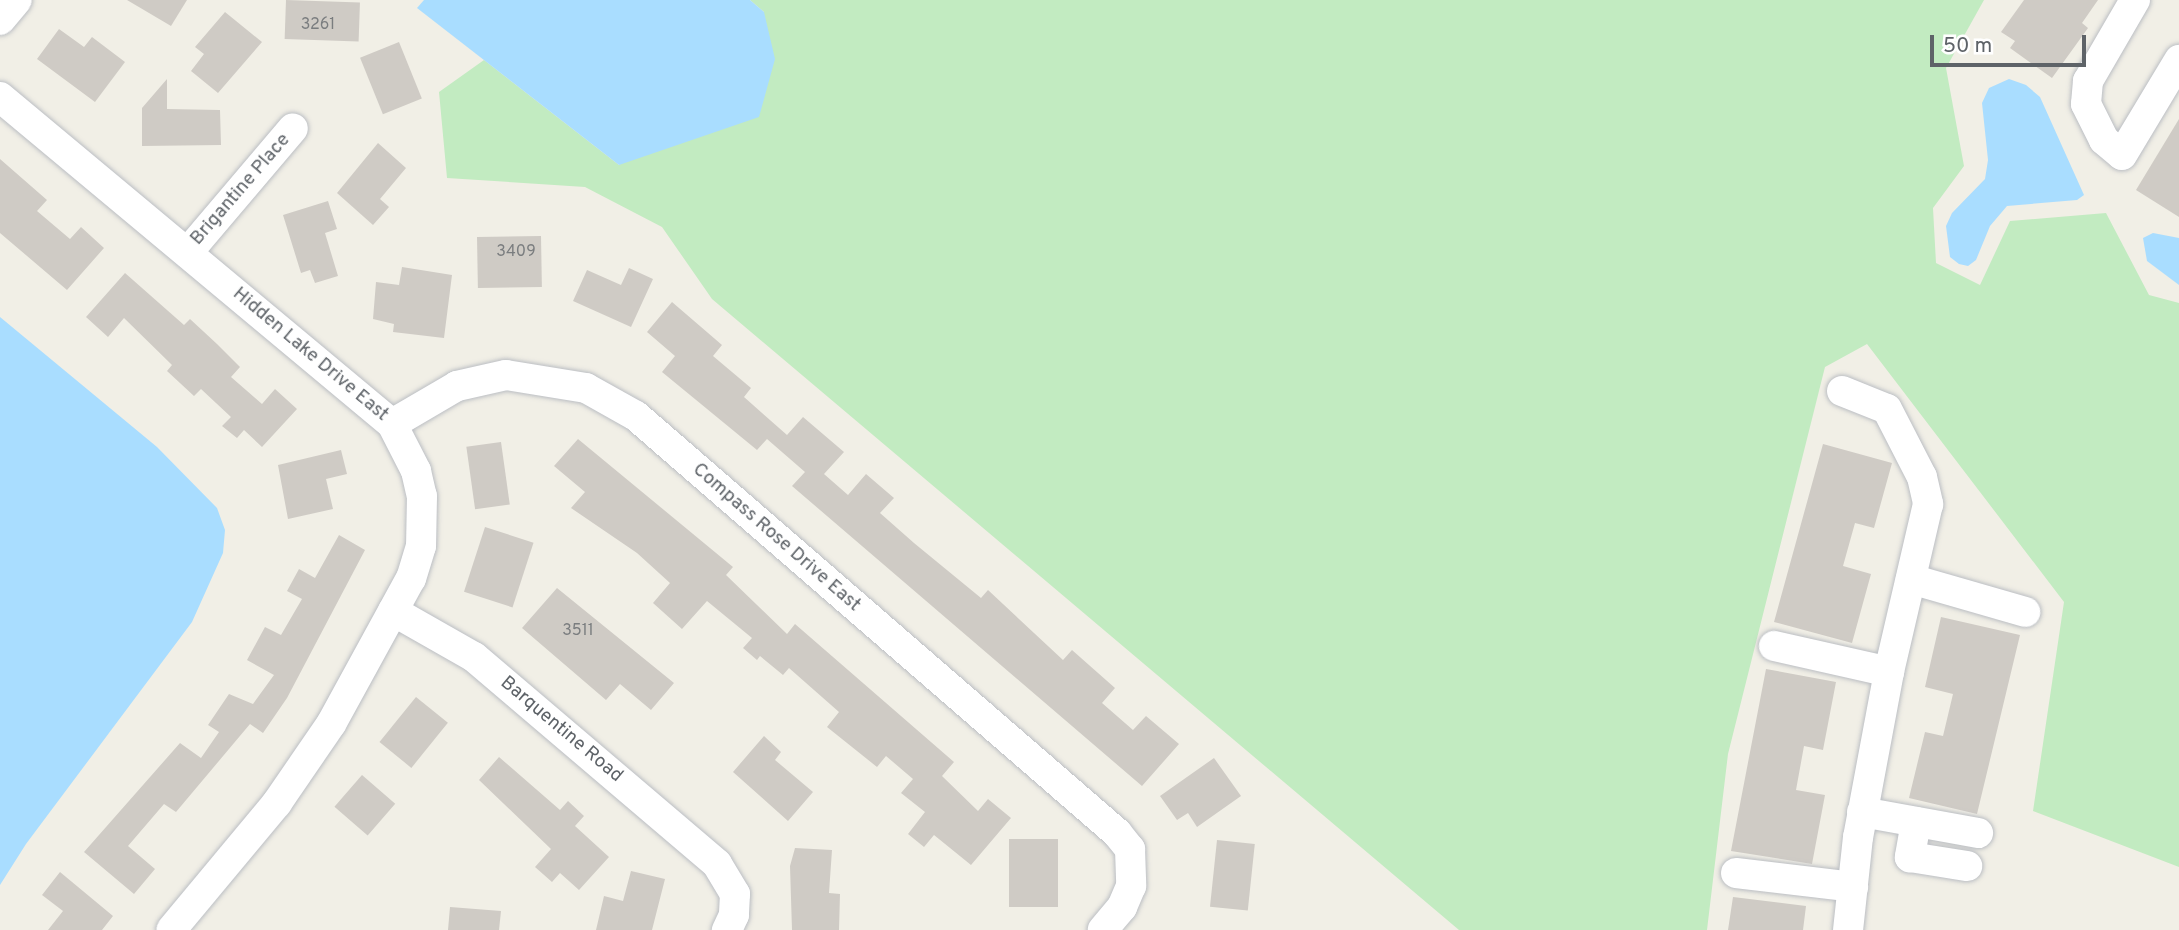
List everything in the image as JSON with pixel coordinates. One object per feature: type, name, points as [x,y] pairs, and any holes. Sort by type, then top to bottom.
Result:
[{"type":"street","points":[[0,20],[17,0]]},
{"type":"street","points":[[2135,0],[2088,81],[2086,104],[2104,140],[2122,155],[2179,60]]},
{"type":"street","name":"Hidden Lake Drive East","points":[[0,97],[188,251],[392,424],[415,471],[424,520],[411,578],[304,766],[171,930]]},
{"type":"street","name":"Brigantine Place","points":[[188,251],[293,128]]},
{"type":"street","name":"Compass Rose Drive East","points":[[392,424],[457,386],[506,375],[561,381],[612,399],[1117,833],[1130,849],[1133,876],[1122,907],[1103,930]]},
{"type":"street","points":[[1842,390],[1888,409],[1922,477],[1928,504],[1889,672],[1862,812],[1848,930]]},
{"type":"street","points":[[1911,579],[2025,612]]},
{"type":"street","name":"Barquentine Road","points":[[393,611],[474,657],[717,864],[735,894],[734,915],[727,930]]},
{"type":"street","points":[[1774,646],[1889,672]]},
{"type":"street","points":[[1862,812],[1978,833]]},
{"type":"street","points":[[1916,822],[1910,857],[1967,866]]},
{"type":"street","points":[[1736,873],[1853,887]]},
{"type":"green space","points":[[750,0],[1984,0],[1946,68],[1964,166],[1933,208],[1936,263],[1980,285],[2010,221],[2106,213],[2149,295],[2179,303],[2179,867],[2033,811],[2064,602],[1867,344],[1825,367],[1728,754],[1707,930],[1459,930],[712,299],[662,227],[585,187],[447,178],[439,92],[484,60],[619,165],[764,12]]},
{"type":"water","points":[[424,0],[750,0],[764,12],[775,59],[759,117],[619,165],[417,8]]},
{"type":"water","points":[[2009,79],[2026,85],[2040,97],[2084,195],[2077,200],[2007,206],[1990,226],[1976,260],[1968,266],[1959,264],[1950,257],[1946,226],[1952,213],[1985,179],[1988,160],[1982,103],[1989,88]]},
{"type":"water","points":[[2153,233],[2179,238],[2179,285],[2147,261],[2143,238]]},
{"type":"water","points":[[0,317],[157,447],[217,508],[225,530],[223,553],[192,622],[26,844],[0,885]]},
{"type":"building","points":[[127,0],[187,0],[171,26]]},
{"type":"building","points":[[286,0],[360,3],[359,42],[285,39]]},
{"type":"building","points":[[2024,0],[2098,0],[2082,23],[2088,28],[2052,78],[2010,48],[2015,41],[2001,32]]},
{"type":"building","points":[[225,12],[262,42],[218,93],[191,71],[204,54],[195,47]]},
{"type":"building","points":[[59,29],[84,47],[92,37],[125,62],[95,102],[37,59]]},
{"type":"building","points":[[399,42],[422,99],[383,114],[360,58]]},
{"type":"building","points":[[167,79],[167,109],[220,110],[221,145],[142,146],[142,108]]},
{"type":"building","points":[[2179,119],[2179,217],[2136,190]]},
{"type":"building","points":[[378,143],[406,168],[380,199],[389,207],[373,225],[337,193]]},
{"type":"building","points":[[0,159],[47,200],[37,211],[70,239],[81,227],[104,248],[67,290],[0,233]]},
{"type":"building","points":[[328,201],[337,229],[325,233],[338,276],[315,283],[310,270],[301,273],[283,215]]},
{"type":"building","points":[[541,236],[542,287],[478,288],[477,237]]},
{"type":"building","points":[[402,267],[452,275],[444,338],[393,332],[394,324],[373,319],[376,282],[399,285]]},
{"type":"building","points":[[629,268],[653,279],[631,327],[573,301],[587,270],[621,285]]},
{"type":"building","points":[[125,273],[184,325],[190,319],[217,344],[240,367],[231,377],[262,404],[275,389],[297,409],[262,447],[244,430],[237,438],[222,426],[231,417],[201,389],[194,396],[167,371],[172,365],[124,318],[108,337],[86,317]]},
{"type":"building","points":[[672,302],[722,345],[713,356],[751,388],[744,397],[787,435],[803,417],[844,452],[824,474],[848,495],[866,474],[894,498],[880,513],[914,543],[981,598],[988,590],[1063,660],[1072,650],[1115,688],[1102,703],[1133,730],[1146,716],[1179,744],[1142,786],[792,486],[805,472],[767,439],[757,450],[662,372],[675,356],[647,332]]},
{"type":"building","points":[[578,439],[733,567],[726,575],[787,634],[795,624],[954,762],[942,776],[978,811],[988,799],[1011,818],[971,865],[934,835],[924,847],[908,834],[925,812],[901,793],[913,779],[886,756],[877,767],[827,727],[839,712],[789,668],[783,675],[760,656],[757,660],[743,648],[752,638],[707,601],[682,629],[653,603],[670,583],[637,553],[571,508],[585,492],[554,466]]},
{"type":"building","points":[[501,442],[510,504],[475,509],[466,447]]},
{"type":"building","points":[[1823,444],[1892,463],[1874,528],[1855,523],[1843,566],[1871,574],[1852,643],[1774,622]]},
{"type":"building","points":[[341,450],[347,474],[326,479],[333,509],[288,519],[278,465]]},
{"type":"building","points":[[485,527],[534,543],[512,607],[464,592]]},
{"type":"building","points":[[339,535],[365,550],[287,698],[263,733],[250,724],[176,812],[164,804],[128,846],[155,869],[134,894],[84,852],[180,743],[201,758],[219,732],[208,725],[229,694],[253,704],[274,675],[247,660],[265,627],[281,635],[302,599],[287,591],[299,569],[315,578]]},
{"type":"building","points":[[557,588],[674,683],[651,710],[620,684],[606,700],[522,628]]},
{"type":"building","points":[[1941,617],[2020,635],[1977,814],[1909,798],[1925,732],[1943,736],[1953,694],[1925,687]]},
{"type":"building","points":[[1766,669],[1836,682],[1823,750],[1804,746],[1796,790],[1825,795],[1812,864],[1731,851]]},
{"type":"building","points":[[416,697],[448,723],[411,768],[379,742]]},
{"type":"building","points":[[764,736],[781,752],[775,760],[813,792],[788,821],[733,772]]},
{"type":"building","points":[[499,757],[560,810],[568,801],[584,816],[575,826],[609,857],[579,890],[560,873],[552,882],[535,867],[551,849],[479,780]]},
{"type":"building","points":[[1214,758],[1241,796],[1197,827],[1188,813],[1177,820],[1160,796]]},
{"type":"building","points":[[362,775],[395,804],[368,836],[334,807]]},
{"type":"building","points":[[1009,839],[1058,839],[1058,907],[1009,907]]},
{"type":"building","points":[[1217,840],[1255,844],[1248,911],[1210,907]]},
{"type":"building","points":[[795,848],[832,850],[829,893],[840,894],[839,930],[792,930],[790,866]]},
{"type":"building","points":[[631,871],[665,879],[652,930],[596,930],[604,896],[623,901]]},
{"type":"building","points":[[60,872],[113,916],[102,930],[48,930],[63,911],[42,895]]},
{"type":"building","points":[[1733,897],[1806,906],[1803,930],[1728,930]]},
{"type":"building","points":[[450,907],[501,911],[499,930],[448,930]]}]
